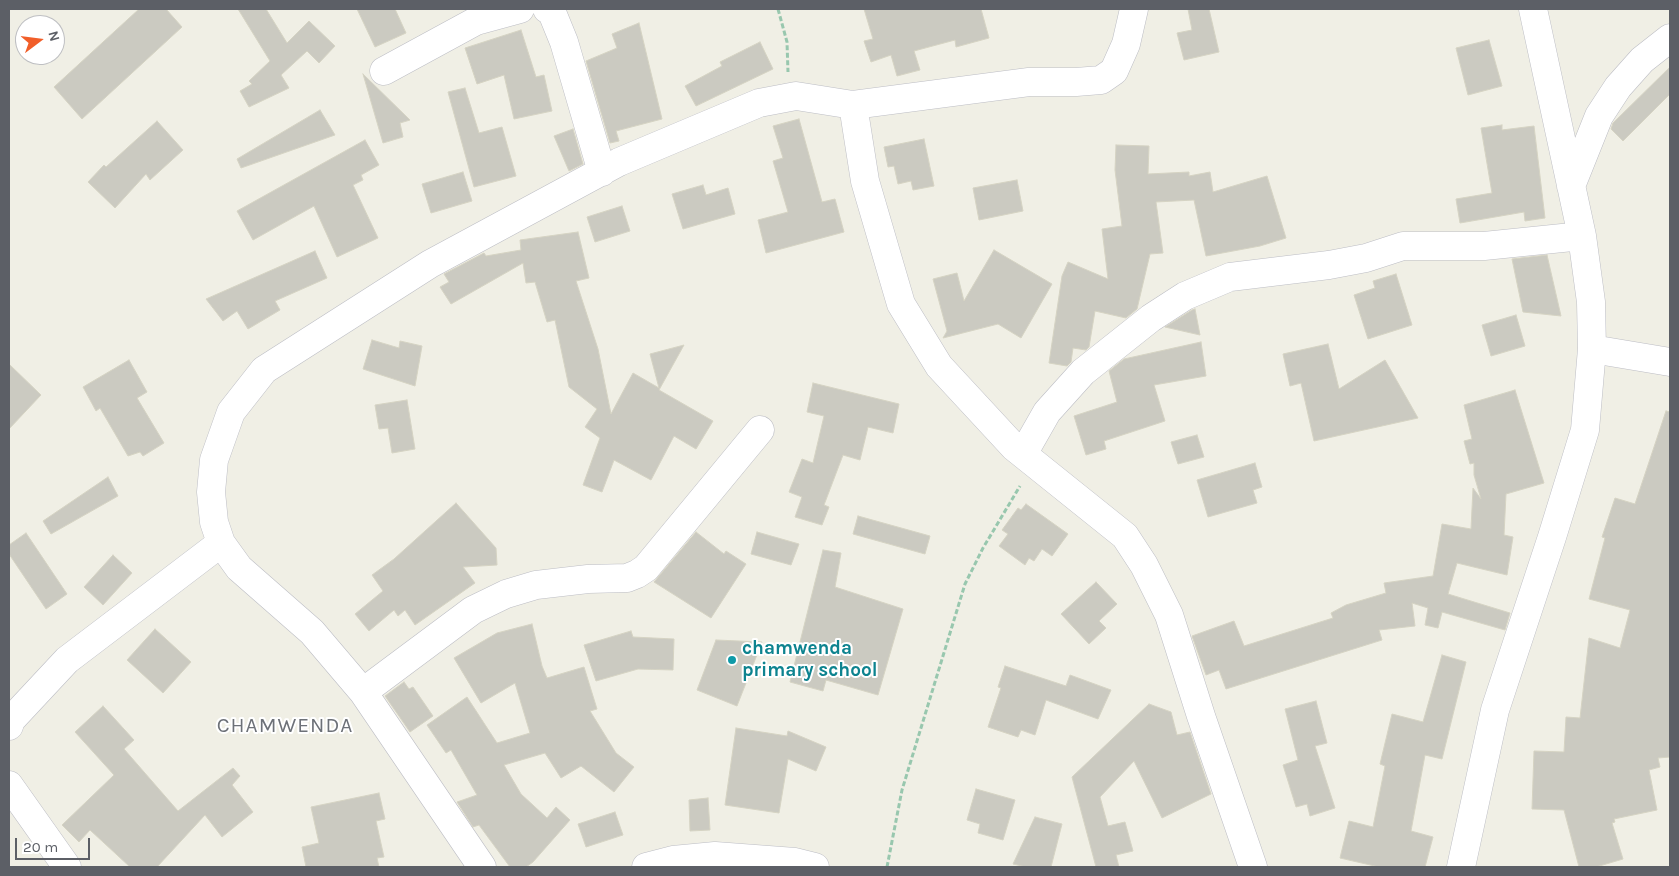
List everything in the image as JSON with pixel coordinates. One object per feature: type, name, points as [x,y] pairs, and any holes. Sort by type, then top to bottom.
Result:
[{"type":"street","points":[[384,70],[476,21],[520,9]]},
{"type":"street","points":[[547,9],[551,10],[564,42],[602,172]]},
{"type":"street","points":[[482,867],[363,692],[312,632],[239,568],[220,543],[213,515],[211,492],[214,460],[231,412],[264,370],[430,264],[602,172],[759,103],[784,98],[796,96],[853,105],[1029,82],[1101,80],[1114,71],[1126,44],[1134,9]]},
{"type":"street","points":[[1461,867],[1495,710],[1585,430],[1592,349],[1591,302],[1582,236],[1533,9]]},
{"type":"street","points":[[1571,186],[1599,116],[1618,87],[1642,60],[1670,38]]},
{"type":"street","points":[[853,105],[865,181],[901,304],[939,366],[1029,458],[1124,536],[1144,565],[1169,616],[1253,867]]},
{"type":"street","points":[[1029,458],[1048,412],[1083,372],[1151,318],[1185,296],[1230,277],[1329,265],[1366,258],[1404,246],[1484,246],[1582,236]]},
{"type":"street","points":[[1592,349],[1670,362]]},
{"type":"street","points":[[363,692],[473,610],[506,594],[536,585],[588,579],[627,578],[646,568],[760,430]]},
{"type":"street","points":[[9,726],[11,720],[67,660],[220,543]]},
{"type":"street","points":[[9,785],[67,867]]},
{"type":"street","points":[[646,867],[673,860],[715,856],[752,863],[795,862],[815,867]]},
{"type":"path","points":[[778,9],[787,42],[789,66],[784,98]]},
{"type":"path","points":[[887,867],[902,790],[965,584],[1029,458]]},
{"type":"building","points":[[139,9],[166,9],[182,27],[82,119],[54,87]]},
{"type":"building","points":[[238,9],[266,9],[287,43],[309,21],[335,46],[319,63],[307,51],[281,75],[289,88],[249,107],[240,91],[252,84],[249,81],[270,61]]},
{"type":"building","points":[[357,9],[395,9],[406,33],[375,47]]},
{"type":"building","points":[[864,9],[981,9],[989,38],[956,47],[955,40],[914,51],[920,70],[897,76],[891,55],[871,62],[864,41],[873,39]]},
{"type":"building","points":[[1188,9],[1209,9],[1219,52],[1184,60],[1177,33],[1192,30]]},
{"type":"building","points":[[639,23],[662,119],[616,131],[619,141],[610,143],[586,61],[617,48],[612,34]]},
{"type":"building","points":[[521,30],[536,77],[544,75],[552,111],[514,119],[504,75],[477,84],[465,48]]},
{"type":"building","points":[[1489,40],[1502,86],[1468,95],[1456,48]]},
{"type":"building","points":[[760,42],[773,69],[696,106],[685,86],[722,66],[720,62]]},
{"type":"building","points":[[1670,67],[1670,94],[1623,141],[1611,129],[1613,123]]},
{"type":"building","points":[[363,74],[410,120],[400,123],[403,137],[383,143]]},
{"type":"building","points":[[465,88],[479,133],[502,127],[516,176],[474,187],[448,92]]},
{"type":"building","points":[[320,110],[335,135],[241,168],[237,159]]},
{"type":"building","points":[[799,119],[822,202],[835,199],[844,232],[766,253],[758,220],[788,212],[773,161],[783,158],[773,126]]},
{"type":"building","points":[[157,121],[183,150],[150,180],[146,174],[115,208],[88,182],[104,165],[106,167]]},
{"type":"building","points":[[1502,125],[1502,130],[1534,126],[1545,218],[1525,221],[1524,212],[1460,223],[1456,199],[1492,193],[1481,128]]},
{"type":"building","points":[[573,129],[583,164],[569,171],[554,136]]},
{"type":"building","points":[[924,139],[934,186],[913,190],[911,181],[898,184],[894,166],[888,167],[884,147]]},
{"type":"building","points":[[365,140],[379,165],[361,175],[363,180],[353,185],[378,238],[337,257],[314,206],[253,240],[237,211]]},
{"type":"building","points":[[1116,145],[1149,146],[1148,174],[1189,172],[1189,176],[1210,172],[1213,192],[1267,176],[1286,238],[1260,246],[1206,256],[1194,200],[1156,202],[1163,253],[1150,254],[1137,309],[1126,318],[1095,311],[1089,347],[1086,350],[1073,348],[1071,362],[1067,366],[1049,363],[1062,276],[1068,262],[1108,279],[1102,229],[1122,226],[1115,170]]},
{"type":"building","points":[[463,172],[472,201],[431,213],[422,184]]},
{"type":"building","points":[[1017,180],[1023,211],[979,220],[973,188]]},
{"type":"building","points":[[703,185],[706,195],[728,188],[735,214],[683,229],[672,194]]},
{"type":"building","points":[[622,206],[630,231],[595,242],[587,217]]},
{"type":"building","points":[[578,232],[589,278],[576,281],[598,349],[611,414],[633,373],[659,388],[650,354],[684,345],[659,390],[713,421],[696,449],[674,436],[651,480],[614,460],[602,492],[583,485],[600,438],[585,427],[597,409],[569,387],[555,320],[547,322],[535,282],[526,283],[523,263],[451,304],[440,287],[449,282],[444,274],[484,253],[486,256],[521,250],[520,240]]},
{"type":"building","points":[[994,250],[1052,284],[1021,338],[998,324],[943,338],[947,331],[933,279],[957,273],[964,301]]},
{"type":"building","points":[[315,251],[327,278],[275,301],[280,310],[248,329],[237,311],[223,321],[206,299]]},
{"type":"building","points":[[1547,255],[1561,316],[1523,312],[1512,259]]},
{"type":"building","points":[[1396,274],[1412,325],[1368,339],[1354,295],[1375,288],[1373,281]]},
{"type":"building","points":[[1195,309],[1200,335],[1165,327],[1192,310]]},
{"type":"building","points":[[1516,315],[1525,346],[1491,356],[1482,325]]},
{"type":"building","points":[[372,340],[399,348],[400,341],[422,346],[415,386],[363,369]]},
{"type":"building","points":[[1201,342],[1206,376],[1154,385],[1165,421],[1104,441],[1106,449],[1086,455],[1074,416],[1117,402],[1109,371],[1124,359]]},
{"type":"building","points":[[1328,344],[1339,389],[1385,360],[1418,418],[1314,441],[1301,383],[1290,386],[1283,354]]},
{"type":"building","points":[[129,360],[147,392],[137,398],[164,443],[143,456],[140,452],[128,456],[100,408],[96,411],[83,387]]},
{"type":"building","points":[[9,364],[41,395],[9,429]]},
{"type":"building","points":[[813,383],[899,404],[893,433],[868,427],[860,460],[843,455],[824,505],[829,507],[822,525],[795,517],[802,497],[789,492],[802,459],[813,463],[824,416],[807,412]]},
{"type":"building","points":[[1515,390],[1544,483],[1506,494],[1504,535],[1513,537],[1507,575],[1457,563],[1448,594],[1510,613],[1505,630],[1442,612],[1438,628],[1425,625],[1428,608],[1412,603],[1415,626],[1379,630],[1382,640],[1226,689],[1219,670],[1206,675],[1192,636],[1234,621],[1244,646],[1333,618],[1331,613],[1346,605],[1386,593],[1384,583],[1433,576],[1442,524],[1471,529],[1473,488],[1481,499],[1474,475],[1474,463],[1470,464],[1464,441],[1472,439],[1464,405]]},
{"type":"building","points":[[407,400],[415,449],[392,453],[388,428],[379,429],[375,405]]},
{"type":"building","points":[[1666,411],[1670,412],[1670,757],[1658,758],[1660,767],[1649,770],[1657,810],[1614,819],[1615,822],[1612,823],[1623,859],[1596,867],[1579,867],[1564,810],[1532,809],[1534,751],[1564,752],[1566,717],[1580,718],[1589,638],[1620,648],[1630,610],[1589,599],[1605,538],[1602,537],[1615,498],[1635,504]]},
{"type":"building","points":[[1197,435],[1204,457],[1178,464],[1171,442]]},
{"type":"building","points":[[1255,463],[1262,487],[1253,490],[1257,503],[1208,517],[1197,480]]},
{"type":"building","points":[[108,477],[118,496],[51,534],[43,521]]},
{"type":"building","points":[[456,503],[496,548],[497,565],[463,567],[475,583],[415,625],[405,610],[398,616],[394,610],[369,631],[355,614],[383,591],[372,575],[394,559]]},
{"type":"building","points":[[1026,504],[1068,534],[1052,556],[1042,549],[1034,561],[1029,558],[1025,565],[999,546],[1008,534],[1002,530],[1018,508],[1021,510]]},
{"type":"building","points":[[858,516],[930,536],[925,554],[853,534]]},
{"type":"building","points":[[696,532],[724,554],[726,551],[746,564],[711,618],[654,582]]},
{"type":"building","points":[[757,532],[799,544],[791,565],[751,554]]},
{"type":"building","points":[[26,533],[67,594],[46,609],[9,554],[9,545]]},
{"type":"building","points":[[823,550],[841,553],[835,587],[903,609],[878,695],[826,680],[823,691],[790,682]]},
{"type":"building","points":[[113,555],[132,573],[103,605],[84,587]]},
{"type":"building","points":[[1096,582],[1117,604],[1099,621],[1106,628],[1089,644],[1061,614]]},
{"type":"building","points":[[532,624],[542,666],[547,678],[584,667],[597,709],[590,711],[616,753],[634,767],[614,792],[581,766],[561,778],[545,753],[504,765],[521,794],[547,818],[556,807],[570,820],[533,862],[526,867],[510,867],[479,825],[473,827],[457,802],[477,795],[451,750],[446,753],[427,725],[467,697],[497,743],[530,733],[515,683],[481,703],[454,658],[497,633]]},
{"type":"building","points":[[155,629],[191,662],[163,693],[127,660]]},
{"type":"building","points":[[631,631],[633,637],[674,639],[673,670],[638,669],[596,681],[584,645]]},
{"type":"building","name":"chamwenda primary school","points":[[716,640],[762,642],[737,706],[697,690]]},
{"type":"building","points":[[1442,655],[1466,662],[1442,759],[1425,755],[1411,831],[1433,837],[1425,867],[1379,867],[1340,858],[1349,821],[1373,827],[1385,766],[1380,764],[1392,714],[1423,722]]},
{"type":"building","points":[[1005,666],[1066,686],[1070,675],[1111,690],[1098,719],[1046,700],[1035,735],[1021,730],[1018,737],[988,727],[1001,688],[998,687]]},
{"type":"building","points":[[404,682],[409,689],[413,687],[433,716],[410,732],[385,696]]},
{"type":"building","points":[[1316,701],[1327,743],[1315,746],[1335,808],[1310,816],[1307,804],[1296,807],[1283,765],[1298,760],[1285,709]]},
{"type":"building","points":[[1149,704],[1171,712],[1177,735],[1190,732],[1211,794],[1162,818],[1134,761],[1100,797],[1108,826],[1125,822],[1133,851],[1116,855],[1119,867],[1096,867],[1072,777]]},
{"type":"building","points":[[103,706],[134,740],[124,749],[178,811],[233,768],[240,776],[232,785],[253,812],[222,837],[205,815],[157,867],[130,867],[90,830],[79,842],[62,825],[114,775],[75,732]]},
{"type":"building","points":[[736,728],[787,736],[788,731],[826,747],[816,771],[788,759],[779,813],[725,805]]},
{"type":"building","points":[[976,789],[1015,800],[1003,840],[978,833],[980,824],[967,820]]},
{"type":"building","points":[[379,793],[385,819],[376,821],[384,857],[377,858],[379,867],[306,867],[302,847],[319,843],[311,807]]},
{"type":"building","points":[[708,798],[710,830],[690,831],[689,800]]},
{"type":"building","points":[[615,812],[623,835],[586,847],[578,824]]},
{"type":"building","points":[[1035,817],[1062,824],[1051,867],[1026,867],[1013,864]]},
{"type":"place","name":"chamwenda primary school","points":[[732,660]]},
{"type":"district","name":"CHAMWENDA","points":[[285,726]]}]
